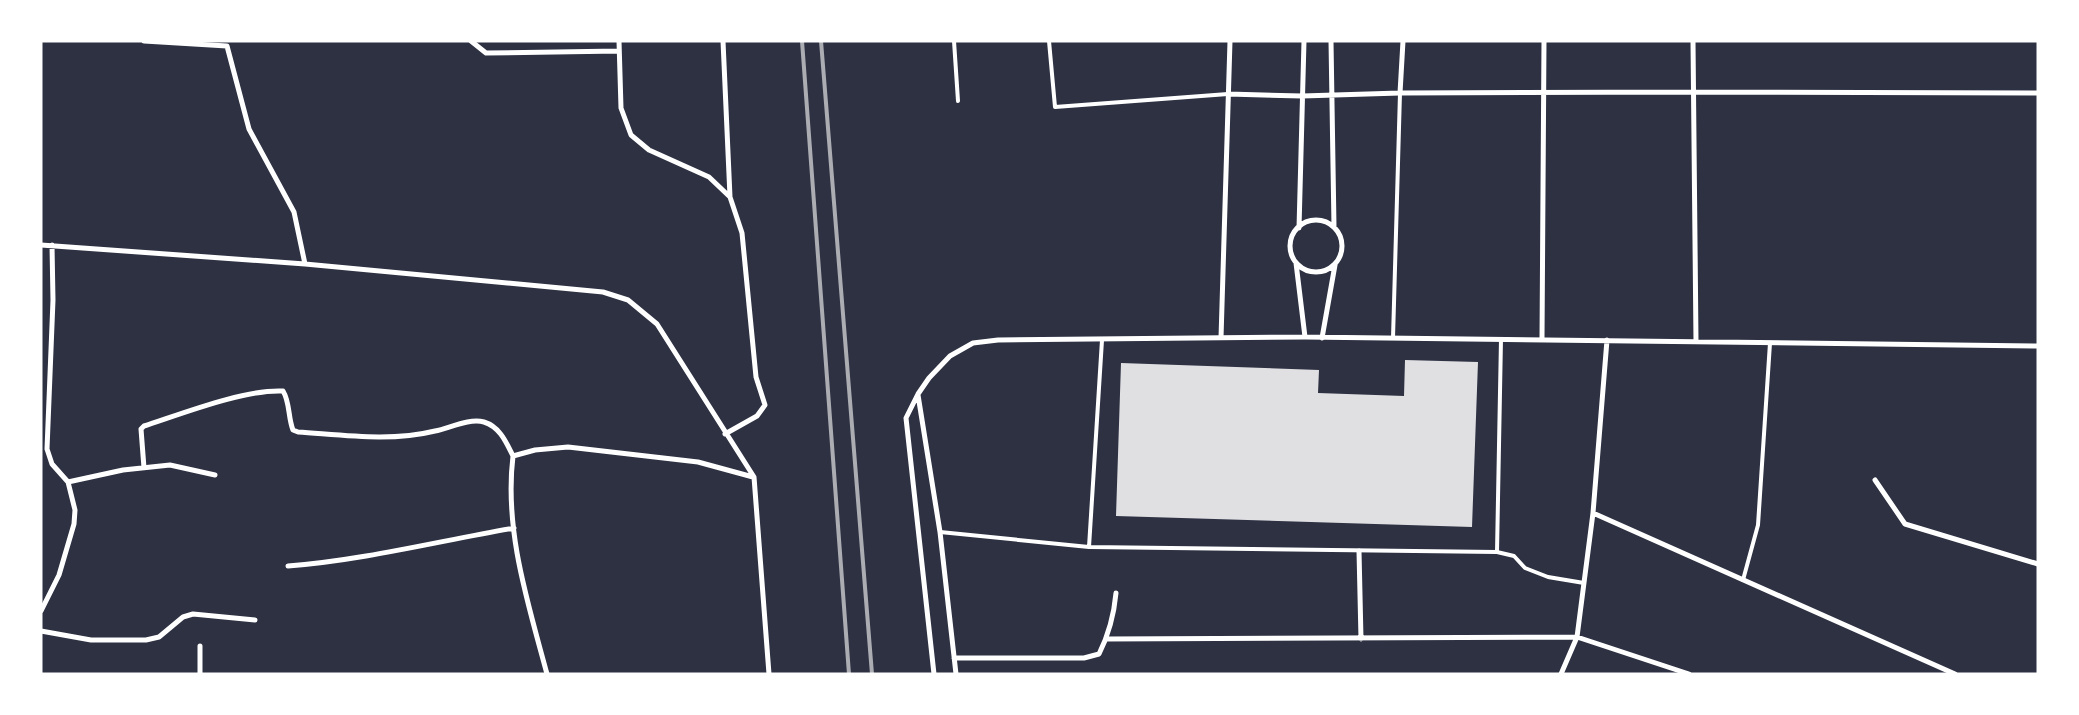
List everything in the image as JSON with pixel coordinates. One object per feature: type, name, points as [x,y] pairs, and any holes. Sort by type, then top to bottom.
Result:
[{"type":"street","points":[[144,41],[227,44],[249,129],[294,212],[305,264]]},
{"type":"street","points":[[471,41],[486,53],[619,51]]},
{"type":"street","points":[[619,41],[621,108],[631,135],[649,150],[709,177],[730,197]]},
{"type":"street","points":[[724,41],[730,197],[742,233],[756,376],[765,405],[757,416],[725,434]]},
{"type":"street","points":[[1221,338],[1230,41]]},
{"type":"street","points":[[1299,228],[1304,41]]},
{"type":"street","points":[[1332,41],[1331,96],[1334,227]]},
{"type":"street","points":[[1400,93],[1403,41]]},
{"type":"street","points":[[1542,339],[1544,41]]},
{"type":"street","points":[[1693,41],[1696,341]]},
{"type":"street","points":[[1228,94],[1331,96],[1400,93],[1543,92],[2038,93]]},
{"type":"street","points":[[1305,337],[1296,263],[1290,247],[1291,238],[1299,228],[1309,221],[1318,220],[1334,227],[1339,233],[1342,242],[1340,258],[1335,265],[1322,338]]},
{"type":"street","points":[[41,245],[305,264],[603,292],[628,300],[656,324],[754,477],[769,674]]},
{"type":"street","points":[[41,611],[60,575],[74,524],[75,510],[68,482],[52,464],[47,449],[54,300],[52,245]]},
{"type":"street","points":[[1296,263],[1302,269],[1310,272],[1319,272],[1335,265]]},
{"type":"street","points":[[934,674],[906,418],[918,394],[929,378],[950,356],[974,343],[998,340],[1305,337],[2038,346]]},
{"type":"street","points":[[1561,674],[1577,637],[1593,513],[1606,340]]},
{"type":"street","points":[[144,468],[140,440],[141,429],[144,426],[228,400],[272,391],[283,391],[286,396],[290,423],[293,430],[298,432],[370,436],[408,435],[433,432],[466,422],[483,422],[502,434],[513,456],[510,478],[521,579],[547,674]]},
{"type":"street","points":[[918,394],[940,532],[956,674]]},
{"type":"street","points":[[513,456],[535,450],[568,447],[698,462],[754,477]]},
{"type":"street","points":[[68,482],[123,470],[170,465],[215,475]]},
{"type":"street","points":[[1875,480],[1905,524],[2038,564]]},
{"type":"street","points":[[1593,513],[1955,674]]},
{"type":"street","points":[[288,566],[355,558],[514,528]]},
{"type":"street","points":[[1359,551],[1361,639]]},
{"type":"street","points":[[954,658],[1084,658],[1098,654],[1106,639],[1114,615],[1116,593]]},
{"type":"street","points":[[41,631],[91,640],[146,640],[159,637],[183,617],[193,614],[255,620]]},
{"type":"street","points":[[1106,639],[1577,637],[1689,674]]},
{"type":"street","points":[[200,646],[200,674]]},
{"type":"lane","points":[[954,41],[958,100]]},
{"type":"lane","points":[[1049,41],[1055,107],[1228,94]]},
{"type":"lane","points":[[1393,338],[1400,93]]},
{"type":"lane","points":[[1497,552],[1500,339]]},
{"type":"lane","points":[[1089,548],[1102,340]]},
{"type":"lane","points":[[1743,580],[1758,525],[1770,343]]},
{"type":"lane","points":[[940,532],[1089,548],[1497,552],[1514,556],[1525,568],[1548,577],[1584,583]]},
{"type":"building","points":[[1405,360],[1478,362],[1472,527],[1116,516],[1121,363],[1319,370],[1318,393],[1404,396]]},
{"type":"railway","points":[[802,41],[849,674]]},
{"type":"railway","points":[[821,41],[872,674]]}]
